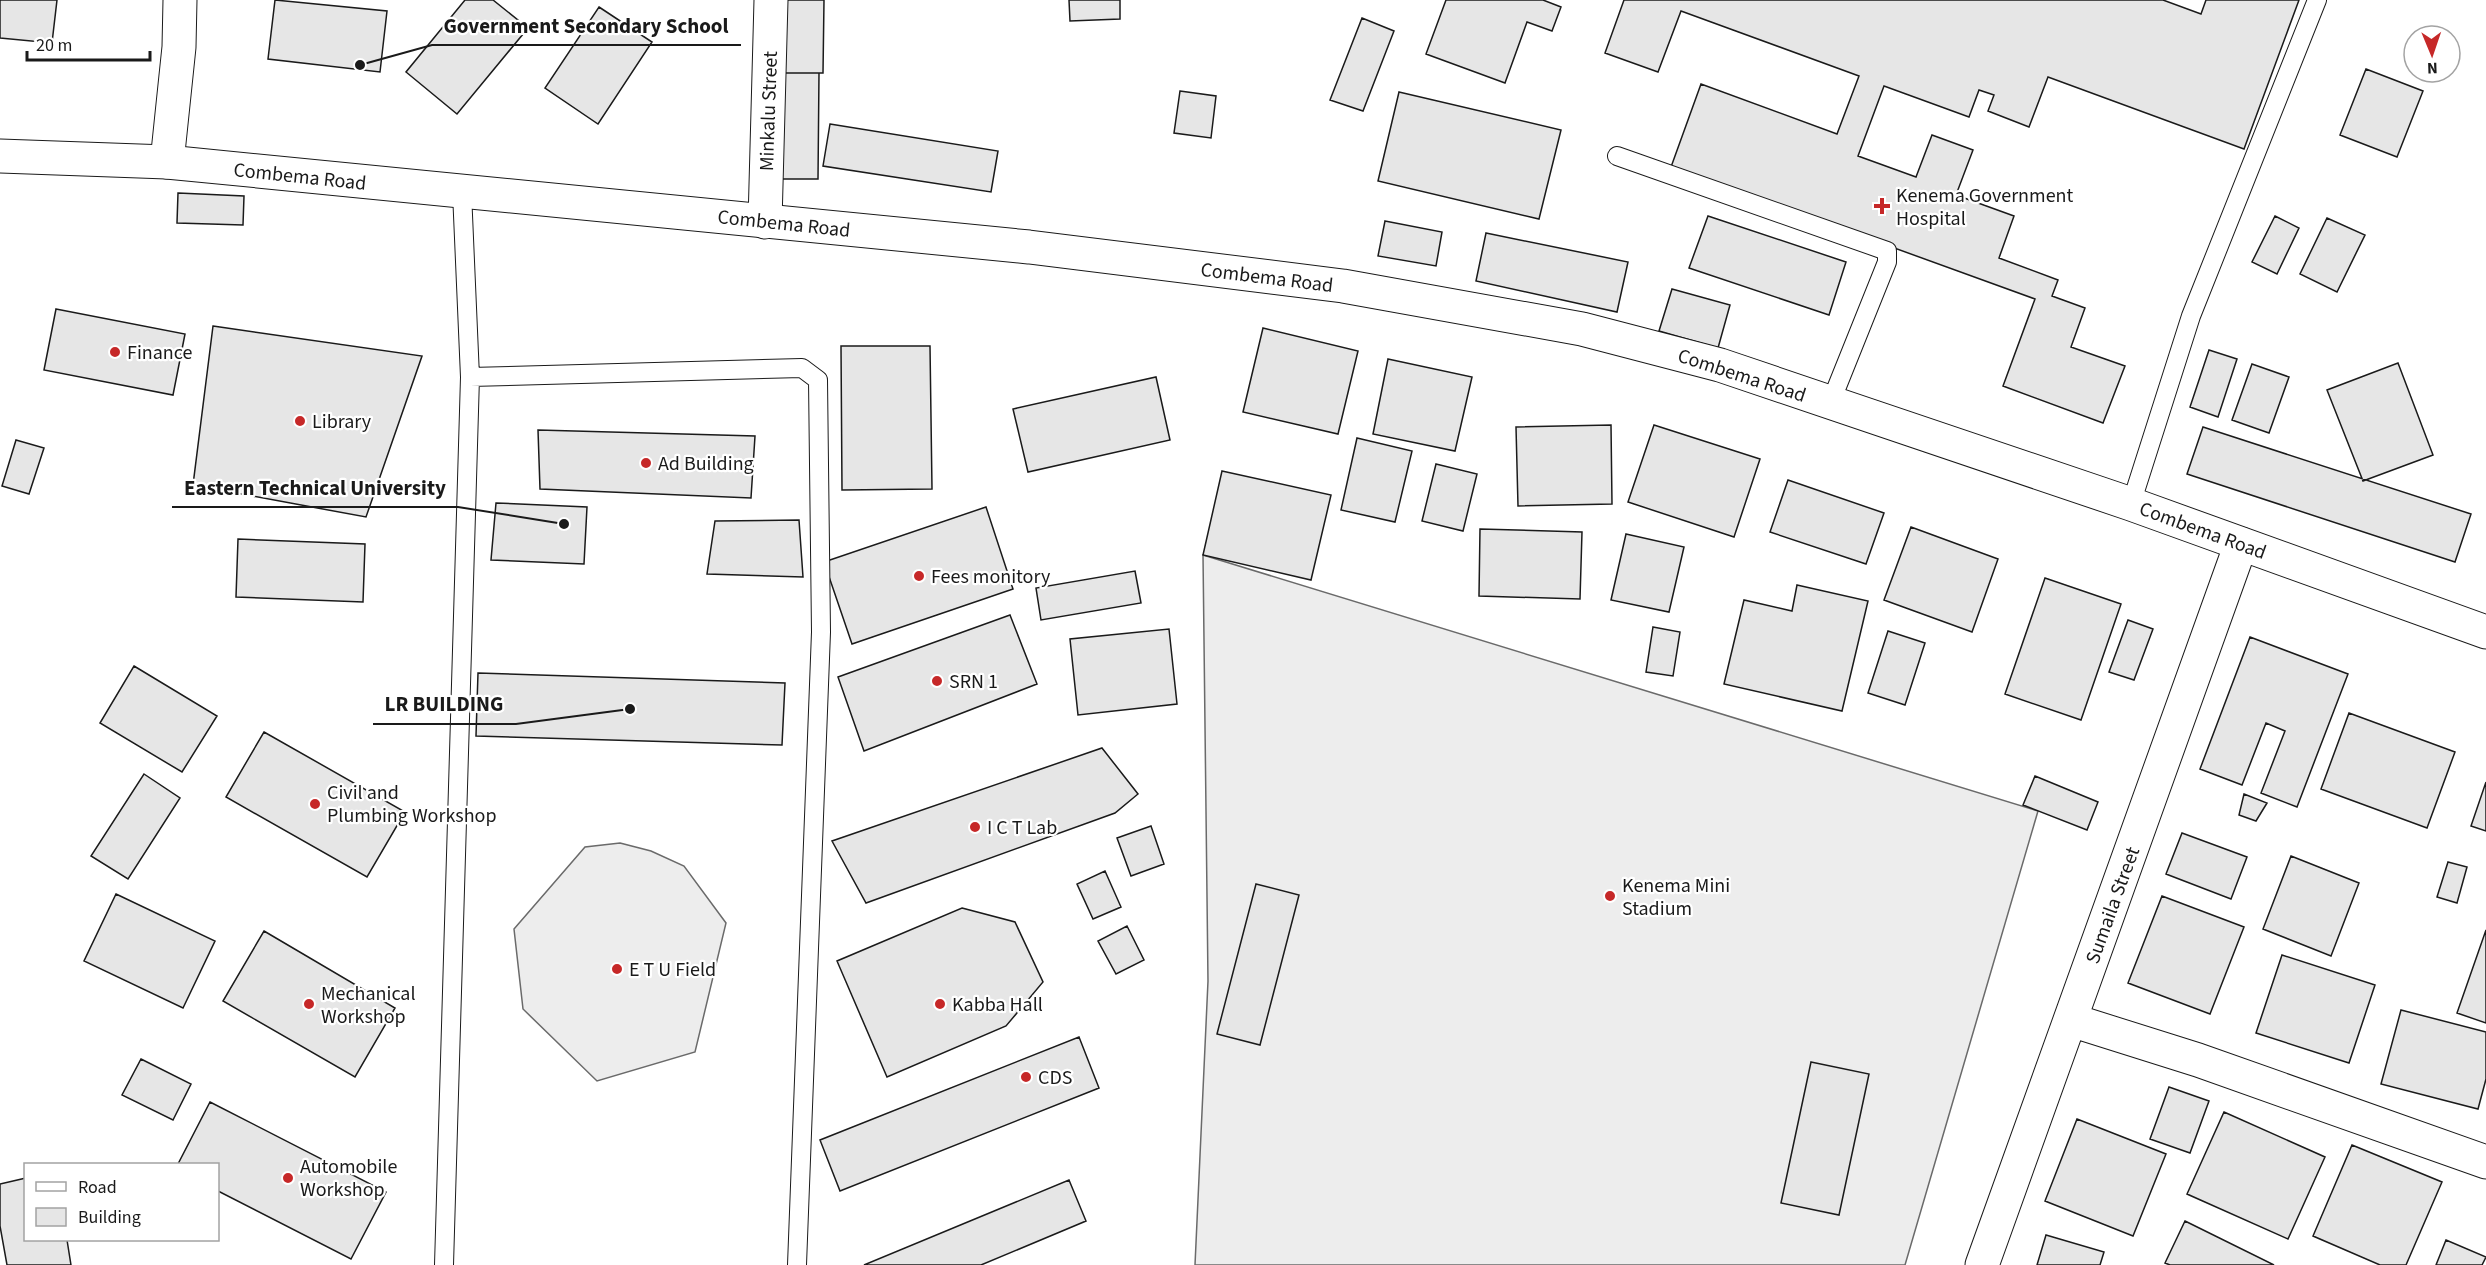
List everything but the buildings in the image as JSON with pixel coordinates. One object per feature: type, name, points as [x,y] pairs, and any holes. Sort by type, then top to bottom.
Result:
[{"type":"street","points":[[167,162],[179,47],[180,0]]},
{"type":"street","name":"Minkalu Street","points":[[765,222],[771,0]]},
{"type":"street","name":"Combema Road","points":[[0,156],[167,162],[1029,247],[1343,286],[1582,329],[1720,365],[2131,504],[2486,632]]},
{"type":"street","name":"Sumaila Street","points":[[1982,1265],[2072,1020],[2197,661],[2241,544]]},
{"type":"street","points":[[2072,1020],[2198,1060],[2486,1162]]},
{"type":"lane","points":[[2131,504],[2191,316],[2318,0]]},
{"type":"lane","points":[[1617,156],[1887,251],[1887,262],[1830,404]]},
{"type":"lane","points":[[444,1265],[470,377],[462,192]]},
{"type":"lane","points":[[470,377],[802,368],[818,380],[821,632],[797,1265]]},
{"type":"shaded area","name":"Kenema Mini Stadium","points":[[1203,555],[2038,811],[1905,1265],[1195,1265],[1208,981]]},
{"type":"shaded area","name":"E T U Field","points":[[620,843],[651,851],[684,866],[726,923],[695,1052],[597,1081],[523,1009],[514,929],[585,847]]},
{"type":"place","name":"Government Secondary School","points":[[360,65]]},
{"type":"place","name":"Kenema Government Hospital","points":[[1882,206]]},
{"type":"place","name":"Finance","points":[[115,352]]},
{"type":"place","name":"Library","points":[[300,421]]},
{"type":"place","name":"Ad Building","points":[[646,463]]},
{"type":"place","name":"Eastern Technical University","points":[[564,524]]},
{"type":"place","name":"Fees monitory","points":[[919,576]]},
{"type":"place","name":"SRN 1","points":[[937,681]]},
{"type":"place","name":"LR BUILDING","points":[[630,709]]},
{"type":"place","name":"Civil and Plumbing Workshop","points":[[315,804]]},
{"type":"place","name":"I C T Lab","points":[[975,827]]},
{"type":"place","name":"Kenema Mini Stadium","points":[[1610,896]]},
{"type":"place","name":"E T U Field","points":[[617,969]]},
{"type":"place","name":"Mechanical Workshop","points":[[309,1004]]},
{"type":"place","name":"Kabba Hall","points":[[940,1004]]},
{"type":"place","name":"CDS","points":[[1026,1077]]},
{"type":"place","name":"Automobile Workshop","points":[[288,1178]]}]
